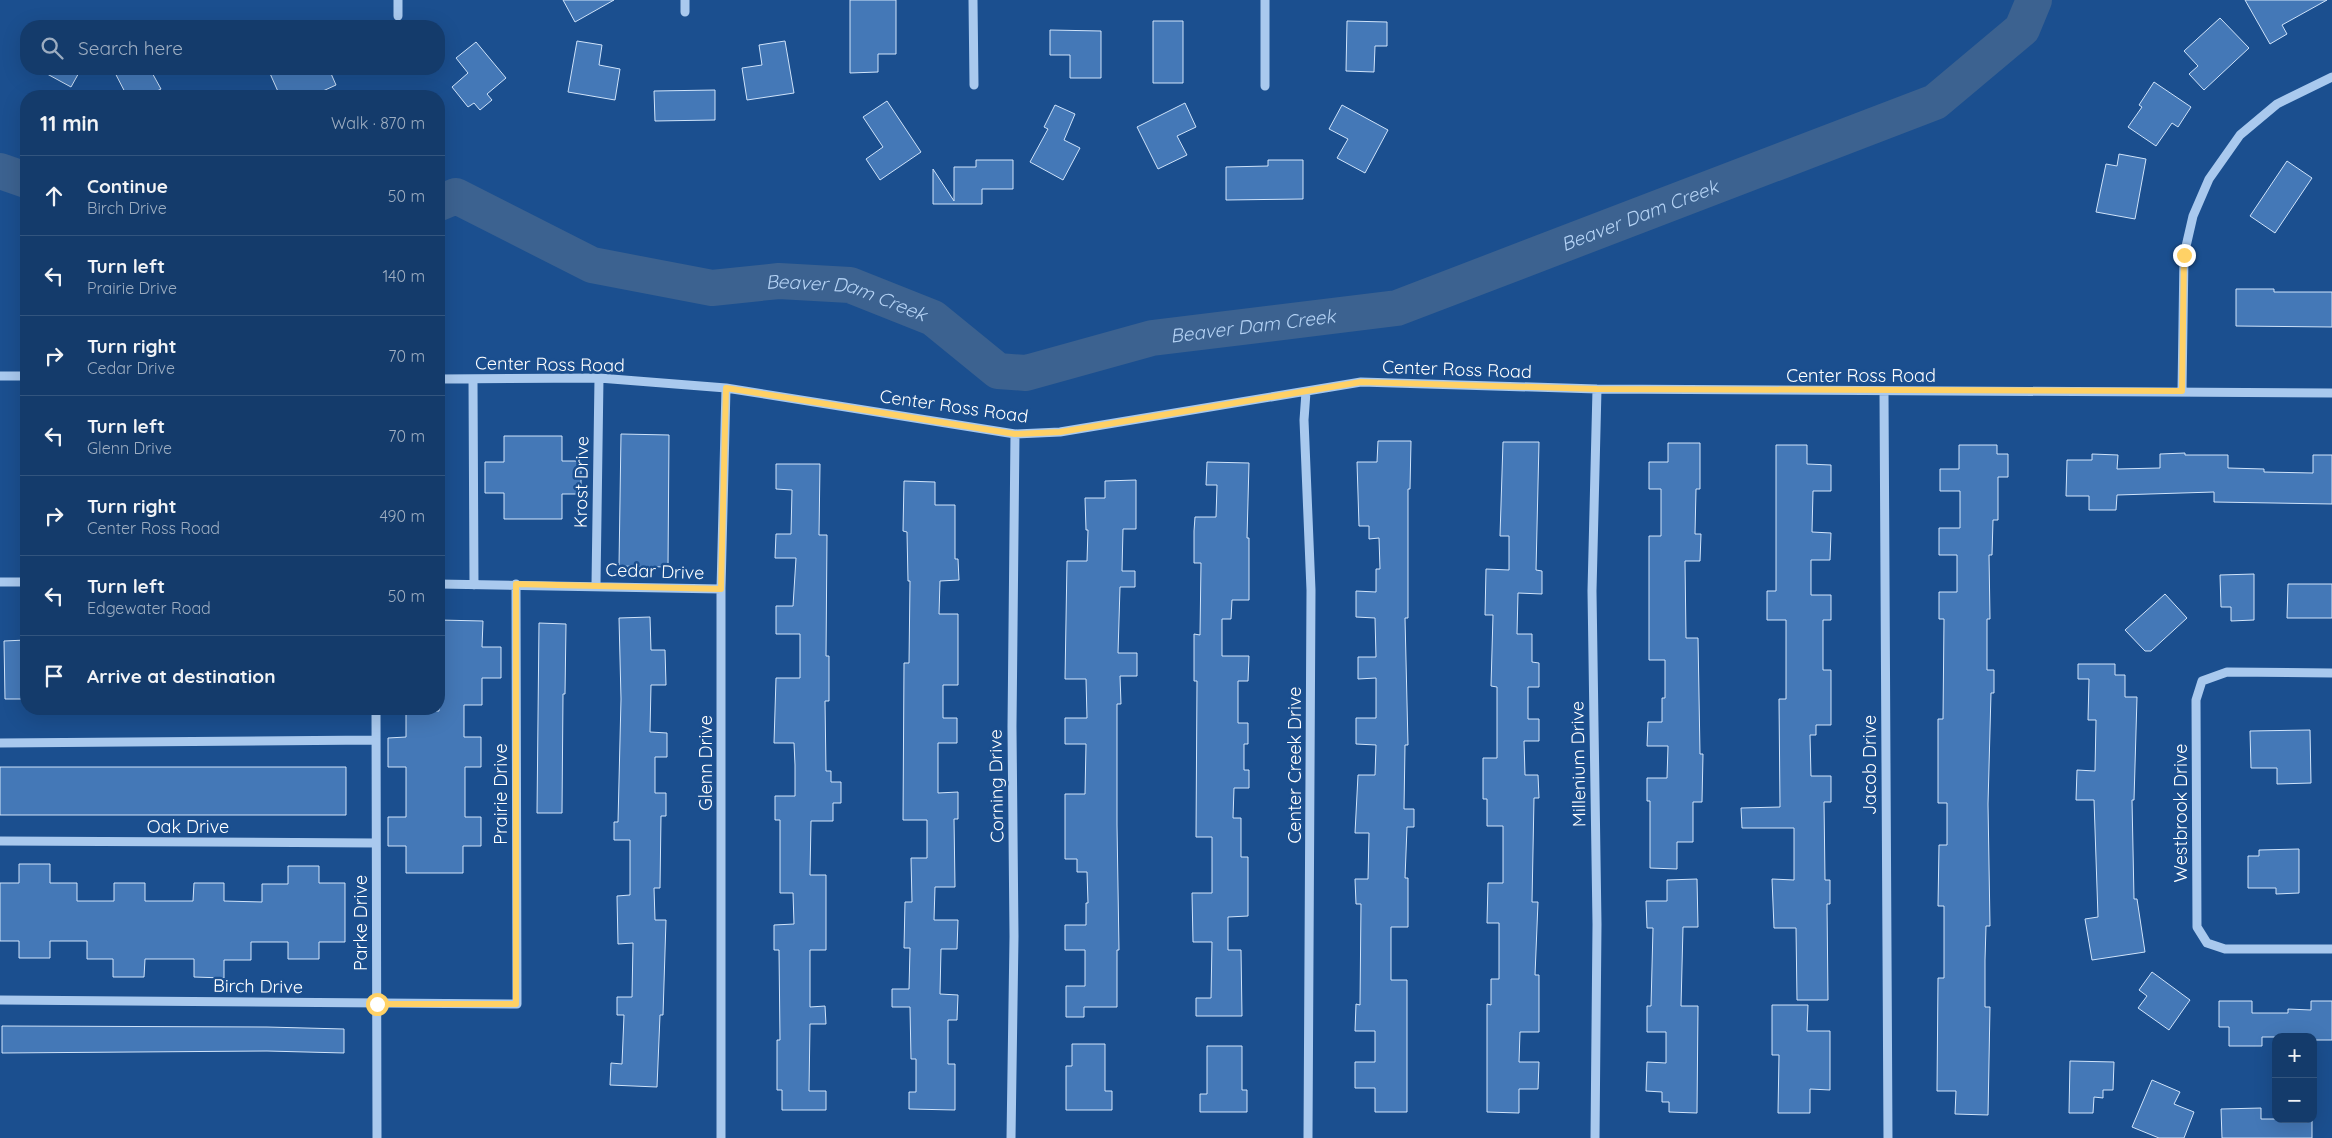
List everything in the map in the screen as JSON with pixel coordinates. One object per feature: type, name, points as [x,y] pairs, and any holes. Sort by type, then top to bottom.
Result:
[{"type":"street","points":[[398,0],[398,16]]},
{"type":"street","points":[[685,12],[686,0]]},
{"type":"street","points":[[973,0],[974,85]]},
{"type":"street","points":[[1264,0],[1265,86]]},
{"type":"street","points":[[2182,391],[2184,255],[2192,216],[2210,179],[2240,135],[2277,104],[2332,77]]},
{"type":"street","points":[[0,376],[20,376]]},
{"type":"street","name":"Center Ross Road","points":[[445,379],[598,378],[726,388],[1015,434],[1060,432],[1361,382],[1597,389],[2332,393]]},
{"type":"street","name":"Krost Drive","points":[[596,586],[598,378]]},
{"type":"street","points":[[473,379],[474,585]]},
{"type":"street","name":"Glenn Drive","points":[[721,1138],[721,589],[726,388]]},
{"type":"street","name":"Millenium Drive","points":[[1595,1138],[1597,924],[1592,591],[1597,389]]},
{"type":"street","name":"Center Creek Drive","points":[[1306,392],[1304,420],[1310,590],[1308,1138]]},
{"type":"street","name":"Jacob Drive","points":[[1884,392],[1888,1138]]},
{"type":"street","name":"Corning Drive","points":[[1011,1138],[1014,936],[1012,727],[1015,434]]},
{"type":"street","points":[[0,582],[20,582]]},
{"type":"street","name":"Cedar Drive","points":[[445,584],[721,589]]},
{"type":"street","name":"Prairie Drive","points":[[516,584],[516,1004]]},
{"type":"street","name":"Westbrook Drive","points":[[2332,673],[2227,672],[2202,681],[2196,700],[2196,927],[2208,943],[2225,949],[2332,949]]},
{"type":"street","name":"Parke Drive","points":[[376,715],[377,1138]]},
{"type":"street","points":[[0,743],[376,740]]},
{"type":"street","name":"Oak Drive","points":[[0,841],[376,843]]},
{"type":"street","name":"Birch Drive","points":[[0,1000],[516,1004]]},
{"type":"building","points":[[563,0],[614,0],[575,22]]},
{"type":"building","points":[[850,0],[896,0],[896,54],[878,54],[878,72],[850,73]]},
{"type":"building","points":[[2245,0],[2327,0],[2282,25],[2287,34],[2270,44]]},
{"type":"building","points":[[2220,18],[2249,48],[2204,90],[2189,74],[2198,66],[2184,51]]},
{"type":"building","points":[[1153,21],[1183,21],[1183,83],[1153,83]]},
{"type":"building","points":[[1347,21],[1387,22],[1387,46],[1375,46],[1374,72],[1346,71]]},
{"type":"building","points":[[1050,30],[1101,31],[1101,78],[1070,78],[1070,55],[1050,55]]},
{"type":"building","points":[[577,41],[602,45],[599,65],[620,69],[615,100],[568,92]]},
{"type":"building","points":[[785,41],[794,93],[747,100],[742,68],[762,65],[759,45]]},
{"type":"building","points":[[476,42],[506,78],[487,94],[492,100],[480,110],[474,103],[468,107],[452,87],[468,73],[456,58]]},
{"type":"building","points":[[49,75],[78,75],[71,87]]},
{"type":"building","points":[[116,75],[153,75],[161,89],[159,90],[124,90]]},
{"type":"building","points":[[271,75],[332,75],[336,85],[325,90],[277,90]]},
{"type":"building","points":[[2154,82],[2191,107],[2178,127],[2172,123],[2156,146],[2128,127],[2142,107],[2139,105]]},
{"type":"building","points":[[715,90],[715,120],[655,121],[654,91]]},
{"type":"building","points":[[887,101],[921,152],[880,180],[866,159],[883,147],[863,117]]},
{"type":"building","points":[[1185,103],[1196,127],[1177,136],[1187,155],[1158,169],[1137,127]]},
{"type":"building","points":[[1055,105],[1075,114],[1064,140],[1080,148],[1063,180],[1030,162],[1048,129],[1044,127]]},
{"type":"building","points":[[1342,105],[1388,130],[1365,173],[1337,158],[1348,139],[1329,129]]},
{"type":"building","points":[[2119,154],[2146,159],[2135,219],[2096,212],[2106,164],[2117,166]]},
{"type":"building","points":[[976,160],[1013,160],[1013,189],[982,189],[982,204],[933,204],[933,169],[954,201],[954,167],[976,167]]},
{"type":"building","points":[[1268,160],[1303,160],[1303,199],[1226,200],[1226,167],[1268,166]]},
{"type":"building","points":[[2287,161],[2312,178],[2275,233],[2250,216]]},
{"type":"building","points":[[2236,289],[2274,289],[2274,292],[2332,292],[2332,327],[2236,326]]},
{"type":"building","points":[[621,434],[669,435],[668,567],[619,566]]},
{"type":"building","points":[[504,436],[562,436],[562,461],[581,461],[581,494],[562,494],[562,519],[504,519],[504,493],[485,493],[485,462],[504,462]]},
{"type":"building","points":[[1378,441],[1411,441],[1410,489],[1408,489],[1408,618],[1405,618],[1408,745],[1405,745],[1404,809],[1414,809],[1414,827],[1407,827],[1405,878],[1408,878],[1408,927],[1391,927],[1391,980],[1407,980],[1407,1112],[1375,1112],[1375,1088],[1355,1088],[1355,1062],[1375,1062],[1375,1031],[1355,1031],[1356,1004],[1360,1005],[1361,904],[1356,904],[1355,879],[1368,879],[1369,833],[1355,833],[1358,775],[1375,775],[1376,745],[1356,744],[1356,718],[1376,718],[1376,678],[1358,679],[1358,657],[1376,657],[1375,618],[1356,617],[1356,591],[1376,592],[1376,569],[1380,569],[1379,538],[1369,539],[1369,526],[1359,526],[1357,462],[1377,462]]},
{"type":"building","points":[[1503,442],[1539,442],[1536,570],[1542,571],[1542,594],[1518,593],[1517,634],[1532,634],[1532,662],[1539,663],[1539,687],[1528,687],[1528,719],[1539,719],[1539,741],[1524,741],[1525,775],[1538,775],[1539,798],[1534,798],[1532,902],[1538,902],[1535,975],[1539,975],[1539,1032],[1520,1032],[1519,1062],[1539,1062],[1538,1089],[1519,1089],[1519,1113],[1487,1112],[1487,1004],[1491,1005],[1491,979],[1499,979],[1499,923],[1487,923],[1488,883],[1503,883],[1503,826],[1487,826],[1487,799],[1483,799],[1483,758],[1497,758],[1497,687],[1491,686],[1493,615],[1485,615],[1486,569],[1509,570],[1509,536],[1500,536]]},
{"type":"building","points":[[1668,443],[1700,443],[1700,489],[1696,489],[1695,534],[1701,534],[1700,561],[1685,561],[1686,638],[1698,638],[1700,754],[1703,754],[1702,802],[1693,802],[1693,842],[1677,842],[1677,869],[1650,868],[1650,801],[1647,801],[1647,778],[1667,778],[1668,746],[1647,746],[1648,722],[1662,722],[1662,698],[1665,698],[1665,660],[1649,660],[1649,536],[1661,536],[1661,489],[1649,489],[1649,462],[1668,462]]},
{"type":"building","points":[[1776,445],[1807,445],[1807,464],[1831,465],[1831,491],[1813,491],[1812,532],[1831,533],[1830,560],[1811,560],[1811,595],[1831,595],[1831,620],[1823,620],[1823,670],[1831,670],[1831,725],[1816,725],[1816,735],[1810,735],[1811,776],[1831,776],[1831,802],[1824,802],[1825,880],[1830,880],[1830,904],[1827,904],[1828,1000],[1797,1000],[1796,928],[1774,928],[1772,879],[1794,880],[1794,828],[1742,828],[1741,808],[1780,807],[1779,699],[1786,699],[1786,620],[1767,620],[1767,591],[1776,591]]},
{"type":"building","points":[[1959,445],[1997,445],[1997,454],[2008,454],[2008,477],[1998,477],[1998,520],[1993,520],[1992,555],[1989,555],[1990,619],[1987,619],[1987,670],[1994,670],[1994,693],[1991,693],[1988,804],[1990,926],[1986,926],[1985,960],[1985,1007],[1990,1007],[1988,1115],[1955,1114],[1956,1091],[1937,1091],[1938,978],[1944,978],[1944,906],[1938,906],[1939,845],[1947,845],[1947,803],[1938,803],[1938,719],[1943,719],[1944,619],[1939,619],[1939,592],[1957,592],[1957,555],[1939,555],[1939,528],[1960,528],[1960,491],[1940,491],[1940,469],[1959,469]]},
{"type":"building","points":[[2185,453],[2185,455],[2228,455],[2228,468],[2264,469],[2264,472],[2313,473],[2313,455],[2332,455],[2332,504],[2214,502],[2214,492],[2117,495],[2116,510],[2089,510],[2089,496],[2066,496],[2067,460],[2092,460],[2092,454],[2118,455],[2117,469],[2160,468],[2160,454]]},
{"type":"building","points":[[1207,462],[1249,463],[1247,538],[1249,538],[1249,600],[1232,600],[1231,619],[1222,619],[1222,656],[1249,656],[1248,681],[1238,681],[1238,723],[1248,723],[1248,744],[1244,744],[1244,770],[1249,770],[1249,788],[1234,788],[1233,818],[1241,818],[1241,857],[1248,857],[1248,916],[1228,917],[1228,950],[1241,950],[1242,1016],[1196,1016],[1196,998],[1211,998],[1212,942],[1193,942],[1192,893],[1212,893],[1212,837],[1196,837],[1197,681],[1194,681],[1194,634],[1200,635],[1201,563],[1194,563],[1195,517],[1216,517],[1217,485],[1206,485]]},
{"type":"building","points":[[776,464],[820,464],[819,535],[827,535],[826,656],[829,656],[829,701],[825,701],[826,771],[831,771],[831,782],[841,782],[841,803],[833,803],[833,821],[811,821],[810,875],[826,875],[826,950],[810,950],[810,1007],[825,1006],[826,1024],[810,1024],[809,1091],[826,1091],[826,1110],[782,1110],[782,1090],[777,1090],[777,1040],[780,1040],[779,950],[774,950],[774,925],[794,924],[793,893],[780,893],[780,820],[775,820],[775,796],[795,796],[795,765],[794,743],[774,743],[776,678],[800,678],[800,634],[776,634],[776,606],[793,606],[796,558],[775,558],[776,534],[791,534],[792,490],[776,489]]},
{"type":"building","points":[[1136,480],[1136,529],[1123,529],[1122,571],[1135,571],[1135,587],[1120,587],[1118,653],[1137,653],[1137,676],[1120,676],[1121,704],[1117,704],[1119,950],[1117,950],[1117,1007],[1084,1007],[1084,1017],[1066,1017],[1066,986],[1085,986],[1085,950],[1065,950],[1065,925],[1086,925],[1086,903],[1088,903],[1087,872],[1077,872],[1077,859],[1065,859],[1065,794],[1085,794],[1086,744],[1065,744],[1065,718],[1087,718],[1086,679],[1065,679],[1067,561],[1087,561],[1088,530],[1086,530],[1085,498],[1105,498],[1105,481]]},
{"type":"building","points":[[904,481],[935,482],[935,505],[955,505],[955,559],[958,559],[959,580],[940,581],[939,614],[958,614],[958,685],[943,685],[943,718],[957,718],[957,743],[938,743],[938,793],[958,792],[958,819],[954,819],[955,887],[935,887],[934,920],[958,920],[957,949],[941,949],[940,994],[958,995],[957,1020],[948,1020],[948,1064],[955,1064],[955,1110],[909,1109],[909,1092],[916,1092],[916,1059],[911,1059],[910,1007],[892,1007],[892,989],[909,989],[910,948],[904,948],[905,902],[912,902],[911,858],[927,858],[927,820],[903,820],[904,663],[909,663],[910,581],[908,581],[907,532],[903,531]]},
{"type":"building","points":[[2254,574],[2254,620],[2231,621],[2231,607],[2221,607],[2220,575]]},
{"type":"building","points":[[2288,584],[2332,584],[2332,618],[2287,618]]},
{"type":"building","points":[[2165,594],[2187,618],[2151,651],[2145,651],[2125,630]]},
{"type":"building","points":[[650,617],[651,650],[665,650],[666,685],[651,685],[650,732],[667,733],[667,757],[655,757],[655,793],[666,793],[666,816],[661,816],[660,888],[654,888],[655,920],[666,920],[663,1015],[660,1015],[657,1087],[610,1085],[611,1063],[622,1064],[624,1015],[617,1015],[617,997],[632,997],[633,943],[618,944],[617,896],[630,895],[630,840],[614,840],[614,822],[618,822],[621,699],[619,618]]},
{"type":"building","points":[[445,620],[483,621],[482,647],[501,647],[501,678],[482,678],[482,705],[464,705],[464,737],[481,737],[481,767],[465,767],[465,817],[481,817],[481,846],[463,846],[463,873],[406,873],[406,846],[388,846],[388,817],[406,817],[406,767],[388,767],[388,738],[406,737],[406,715],[445,715]]},
{"type":"building","points":[[539,623],[566,624],[565,694],[563,694],[562,813],[537,813]]},
{"type":"building","points":[[20,640],[20,699],[5,699],[4,641]]},
{"type":"building","points":[[2078,664],[2115,664],[2115,675],[2125,675],[2125,697],[2137,697],[2134,800],[2132,800],[2134,899],[2137,899],[2145,952],[2092,960],[2085,919],[2098,917],[2094,800],[2076,800],[2077,770],[2095,771],[2096,720],[2088,720],[2089,679],[2078,679]]},
{"type":"building","points":[[2310,730],[2311,783],[2277,784],[2277,768],[2251,768],[2250,731]]},
{"type":"building","points":[[0,767],[346,767],[346,815],[0,815]]},
{"type":"building","points":[[2299,849],[2299,893],[2276,894],[2276,888],[2248,888],[2248,856],[2259,856],[2259,850]]},
{"type":"building","points":[[19,864],[50,864],[50,883],[77,883],[77,901],[114,901],[114,883],[145,883],[145,901],[193,901],[194,883],[224,883],[224,901],[262,902],[262,884],[288,884],[288,866],[319,866],[319,883],[345,883],[345,942],[319,942],[319,959],[288,959],[288,942],[251,942],[251,960],[224,960],[224,978],[194,977],[194,959],[145,959],[144,977],[113,977],[113,959],[87,959],[87,941],[50,941],[50,958],[19,958],[19,941],[0,941],[0,883],[19,883]]},
{"type":"building","points":[[1697,879],[1698,927],[1683,927],[1681,1006],[1698,1006],[1697,1113],[1669,1112],[1669,1102],[1662,1102],[1662,1092],[1646,1091],[1647,1062],[1666,1063],[1666,1032],[1647,1032],[1647,1006],[1651,1006],[1653,928],[1647,928],[1646,901],[1667,901],[1667,880]]},
{"type":"building","points":[[2152,972],[2190,1000],[2169,1030],[2138,1008],[2147,996],[2139,990]]},
{"type":"building","points":[[2219,1001],[2252,1001],[2252,1013],[2288,1013],[2288,1009],[2311,1010],[2311,1001],[2332,1001],[2332,1040],[2317,1040],[2317,1033],[2272,1033],[2272,1037],[2262,1037],[2262,1046],[2229,1046],[2229,1027],[2219,1027]]},
{"type":"building","points":[[1772,1005],[1808,1005],[1807,1031],[1830,1031],[1830,1090],[1810,1089],[1810,1113],[1778,1113],[1779,1055],[1772,1055]]},
{"type":"building","points":[[2,1026],[344,1029],[344,1053],[267,1051],[2,1053]]},
{"type":"building","points":[[1072,1044],[1105,1044],[1105,1091],[1112,1091],[1112,1110],[1066,1110],[1066,1066],[1072,1066]]},
{"type":"building","points":[[1207,1046],[1242,1046],[1242,1090],[1247,1090],[1247,1112],[1200,1112],[1200,1094],[1207,1094]]},
{"type":"building","points":[[2070,1061],[2114,1062],[2113,1090],[2103,1090],[2103,1098],[2094,1097],[2093,1113],[2069,1113]]},
{"type":"building","points":[[2152,1080],[2180,1092],[2174,1104],[2194,1112],[2184,1138],[2159,1138],[2132,1127]]},
{"type":"building","points":[[2261,1108],[2261,1119],[2272,1119],[2272,1123],[2312,1123],[2312,1138],[2222,1138],[2221,1109]]},
{"type":"waterway","name":"Beaver Dam Creek","points":[[445,201],[456,196],[592,265],[712,288],[779,281],[850,285],[933,318],[998,371],[1026,373],[1152,338],[1397,308],[1935,102],[2022,29],[2034,0]]},
{"type":"waterway","name":"Beaver Dam Creek","points":[[0,171],[20,178]]},
{"type":"route","points":[[377,1004],[516,1004],[516,584],[721,589],[726,388],[1015,434],[1060,432],[1361,382],[1597,389],[1884,392],[2182,391],[2184,255]]}]
